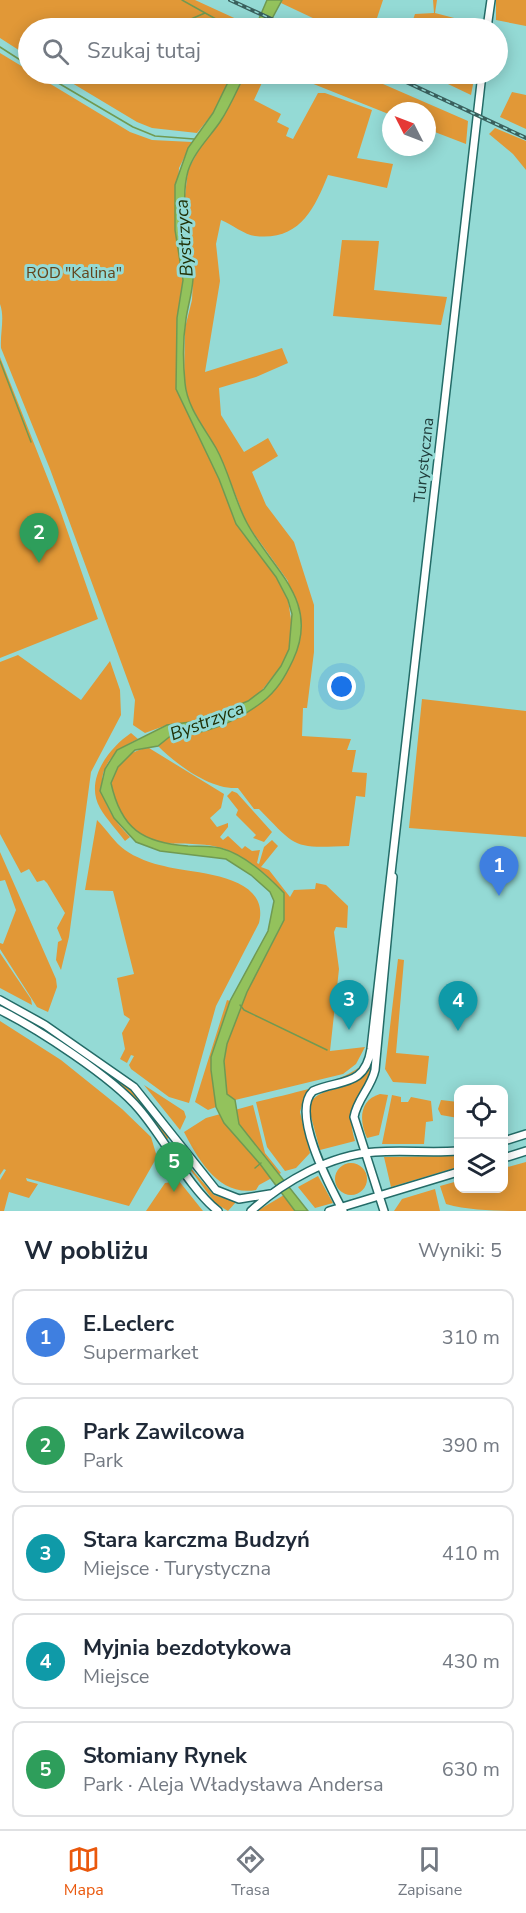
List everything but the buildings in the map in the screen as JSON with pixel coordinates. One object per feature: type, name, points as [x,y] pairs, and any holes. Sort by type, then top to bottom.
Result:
[{"type":"main road","points":[[488,18],[491,0]]},
{"type":"main road","name":"Turystyczna","points":[[342,1209],[321,1166],[306,1117],[306,1104],[314,1092],[354,1078],[369,1059],[481,84]]},
{"type":"main road","name":"Turystyczna","points":[[384,1211],[354,1117],[358,1103],[369,1087],[375,1070],[393,892],[394,850]]},
{"type":"main road","points":[[0,1000],[83,1051],[139,1093],[216,1190],[239,1199],[270,1194]]},
{"type":"main road","points":[[0,1010],[120,1090],[139,1108],[209,1203],[218,1211]]},
{"type":"main road","points":[[78,1060],[83,1051]]},
{"type":"main road","points":[[508,1140],[526,1134]]},
{"type":"main road","points":[[251,1211],[270,1194],[321,1166],[350,1155],[454,1151]]},
{"type":"main road","points":[[508,1157],[526,1151]]},
{"type":"main road","points":[[329,1211],[342,1209],[379,1195],[454,1173]]},
{"type":"main road","points":[[209,1203],[211,1211]]},
{"type":"green space","points":[[0,0],[195,0],[234,18],[18,18],[18,50],[0,38]]},
{"type":"green space","points":[[282,0],[383,0],[377,18],[313,18],[281,3]]},
{"type":"green space","points":[[433,0],[437,0],[435,13],[454,18],[414,18],[415,14],[434,13]]},
{"type":"green space","points":[[496,0],[526,0],[526,26],[508,22],[508,18],[496,18]]},
{"type":"green space","name":"ROD \"Kalina\"","points":[[0,53],[18,64],[18,84],[51,84],[130,132],[152,140],[192,142],[179,168],[175,230],[183,280],[177,318],[176,389],[219,479],[236,524],[276,577],[288,600],[292,626],[289,649],[281,666],[259,694],[248,701],[199,721],[167,725],[145,733],[133,725],[135,700],[50,469],[1,348]]},
{"type":"green space","points":[[74,84],[227,84],[213,113],[197,133],[152,128],[137,122]]},
{"type":"green space","points":[[240,84],[261,84],[254,100],[281,114],[277,122],[289,128],[286,136],[293,139],[318,93],[325,93],[372,110],[357,158],[393,164],[387,188],[328,175],[310,211],[294,228],[283,234],[255,236],[242,232],[221,220],[216,244],[220,281],[205,372],[282,348],[288,363],[256,377],[219,388],[221,415],[244,452],[268,438],[278,456],[252,472],[266,505],[294,542],[314,605],[314,652],[307,708],[303,708],[302,736],[351,739],[347,750],[356,750],[352,772],[367,773],[365,797],[356,796],[349,846],[306,846],[290,839],[259,809],[254,809],[238,788],[228,788],[206,781],[175,761],[158,746],[173,734],[183,735],[233,721],[251,710],[297,651],[288,581],[247,524],[221,458],[190,404],[184,382],[185,328],[192,300],[193,280],[184,204],[188,170],[202,144],[229,107]]},
{"type":"green space","points":[[314,84],[383,84],[424,102],[382,102],[382,111]]},
{"type":"green space","points":[[448,84],[473,84],[471,95]]},
{"type":"green space","points":[[512,92],[526,95],[526,129],[500,117]]},
{"type":"green space","points":[[436,107],[468,121],[466,144],[436,132]]},
{"type":"green space","points":[[495,128],[526,141],[526,170],[513,154],[489,134]]},
{"type":"green space","points":[[342,240],[379,241],[374,290],[447,297],[441,325],[333,316]]},
{"type":"green space","points":[[0,357],[59,507],[98,619],[0,658]]},
{"type":"green space","points":[[18,655],[81,700],[110,661],[120,690],[121,715],[91,772],[69,937],[61,970],[56,960],[58,942],[62,940],[57,928],[65,913],[44,880],[37,882],[29,869],[21,873],[0,834],[0,662]]},
{"type":"green space","points":[[422,699],[526,711],[526,837],[409,828]]},
{"type":"green space","points":[[131,733],[138,739],[121,749],[110,760],[104,772],[102,784],[110,811],[130,837],[125,841],[100,808],[95,787],[97,776],[107,756]]},
{"type":"green space","points":[[149,748],[224,794],[221,808],[210,818],[217,827],[228,823],[228,827],[220,837],[223,840],[228,836],[242,849],[245,846],[252,851],[260,850],[257,863],[259,864],[264,847],[272,840],[278,846],[261,867],[269,870],[290,897],[294,890],[315,889],[316,883],[326,885],[348,906],[347,928],[336,927],[334,932],[339,969],[330,1051],[365,1047],[356,1064],[343,1074],[235,1100],[227,1094],[224,1062],[231,1027],[284,920],[271,881],[246,861],[222,848],[160,843],[147,839],[135,832],[124,819],[113,794],[112,777],[129,755]]},
{"type":"green space","points":[[232,791],[237,793],[272,832],[264,842],[253,838],[256,835],[236,815],[238,810],[227,796]]},
{"type":"green space","points":[[97,820],[118,844],[133,855],[160,865],[210,874],[242,885],[253,894],[260,907],[259,923],[216,1006],[189,1103],[169,1097],[131,1069],[129,1065],[134,1056],[131,1055],[127,1063],[120,1059],[125,1049],[122,1033],[130,1019],[124,1015],[117,978],[134,974],[113,891],[85,890]]},
{"type":"green space","points":[[0,852],[56,979],[57,987],[48,1012],[37,1007],[0,949],[0,943],[3,944],[16,910],[5,880],[0,881]]},
{"type":"green space","points":[[0,953],[31,999],[32,1005],[0,988]]},
{"type":"green space","points":[[398,959],[404,960],[396,1053],[429,1056],[426,1084],[393,1082],[385,1069]]},
{"type":"green space","points":[[227,1000],[230,1001],[211,1057],[216,1107],[208,1110],[195,1102]]},
{"type":"green space","points":[[0,1021],[61,1060],[122,1109],[151,1137],[157,1157],[129,1206],[26,1178],[27,1181],[38,1184],[29,1198],[9,1192],[4,1211],[0,1211],[0,1180],[6,1170],[4,1169],[0,1175]]},
{"type":"green space","points":[[84,1058],[130,1089],[170,1137],[167,1139],[132,1095]]},
{"type":"green space","points":[[368,1068],[372,1068],[351,1116],[355,1141],[320,1150],[310,1113],[311,1102],[316,1096],[354,1082]]},
{"type":"green space","points":[[144,1085],[184,1111],[186,1117],[180,1130]]},
{"type":"green space","points":[[316,1086],[305,1095],[300,1112],[310,1153],[296,1168],[285,1171],[267,1147],[256,1102]]},
{"type":"green space","points":[[380,1094],[388,1095],[379,1135],[367,1138],[363,1125],[363,1112],[368,1101]]},
{"type":"green space","points":[[392,1095],[401,1097],[401,1102],[408,1102],[411,1097],[431,1101],[433,1121],[426,1122],[424,1144],[382,1144]]},
{"type":"green space","points":[[441,1100],[454,1102],[454,1117],[441,1115],[438,1109]]},
{"type":"green space","points":[[253,1105],[265,1153],[281,1173],[259,1185],[256,1190],[243,1191],[231,1188],[211,1174],[184,1132],[206,1118]]},
{"type":"green space","points":[[454,1156],[454,1168],[391,1187],[384,1157]]},
{"type":"green space","points":[[181,1157],[214,1195],[236,1202],[228,1211],[215,1203]]},
{"type":"green space","points":[[526,1162],[526,1211],[496,1211],[446,1204],[440,1186],[454,1182],[454,1193],[508,1193],[508,1167]]},
{"type":"green space","points":[[351,1163],[363,1167],[367,1179],[363,1191],[351,1195],[339,1191],[335,1179],[339,1167]]},
{"type":"green space","points":[[318,1176],[333,1203],[315,1208],[298,1187]]},
{"type":"green space","points":[[179,1181],[203,1211],[146,1211],[165,1183]]},
{"type":"green space","points":[[435,1189],[440,1211],[394,1211],[402,1199]]},
{"type":"green space","points":[[284,1195],[295,1211],[257,1211]]},
{"type":"water","points":[[267,0],[282,0],[272,18],[259,18]]},
{"type":"water","name":"Bystrzyca","points":[[227,84],[240,84],[224,116],[194,158],[185,185],[185,212],[193,266],[192,290],[184,334],[186,392],[201,425],[221,457],[247,523],[290,587],[301,620],[300,639],[284,678],[272,694],[261,703],[220,726],[196,733],[173,734],[158,746],[135,750],[118,767],[111,783],[121,812],[136,831],[158,841],[188,846],[216,847],[229,851],[255,866],[284,893],[284,920],[247,992],[227,1044],[224,1061],[227,1094],[235,1100],[239,1124],[308,1211],[295,1211],[260,1164],[224,1123],[216,1107],[211,1070],[211,1057],[230,1001],[268,931],[274,901],[270,892],[251,875],[226,859],[160,851],[136,842],[114,818],[100,791],[105,769],[117,750],[167,725],[199,721],[248,701],[264,689],[281,666],[289,649],[292,614],[288,600],[276,577],[236,524],[219,479],[176,389],[177,318],[183,280],[175,230],[175,185],[188,148],[213,113]]},
{"type":"waterway","points":[[182,0],[214,18]]},
{"type":"waterway","points":[[193,18],[205,13]]},
{"type":"waterway","points":[[0,47],[18,59]]},
{"type":"waterway","points":[[60,84],[133,127],[155,136],[194,139]]},
{"type":"waterway","points":[[0,361],[31,442]]},
{"type":"waterway","points":[[240,1005],[244,1010],[327,1050]]},
{"type":"waterway","points":[[255,1168],[261,1163]]},
{"type":"railway","points":[[230,0],[269,18]]},
{"type":"railway","points":[[410,84],[526,138]]},
{"type":"place","name":"Park Zawilcowa","points":[[39,563]]},
{"type":"place","name":"E.Leclerc","points":[[499,896]]},
{"type":"place","name":"Stara karczma Budzyń","points":[[349,1030]]},
{"type":"place","name":"Myjnia bezdotykowa","points":[[458,1031]]},
{"type":"place","name":"Słomiany Rynek","points":[[174,1192]]}]
